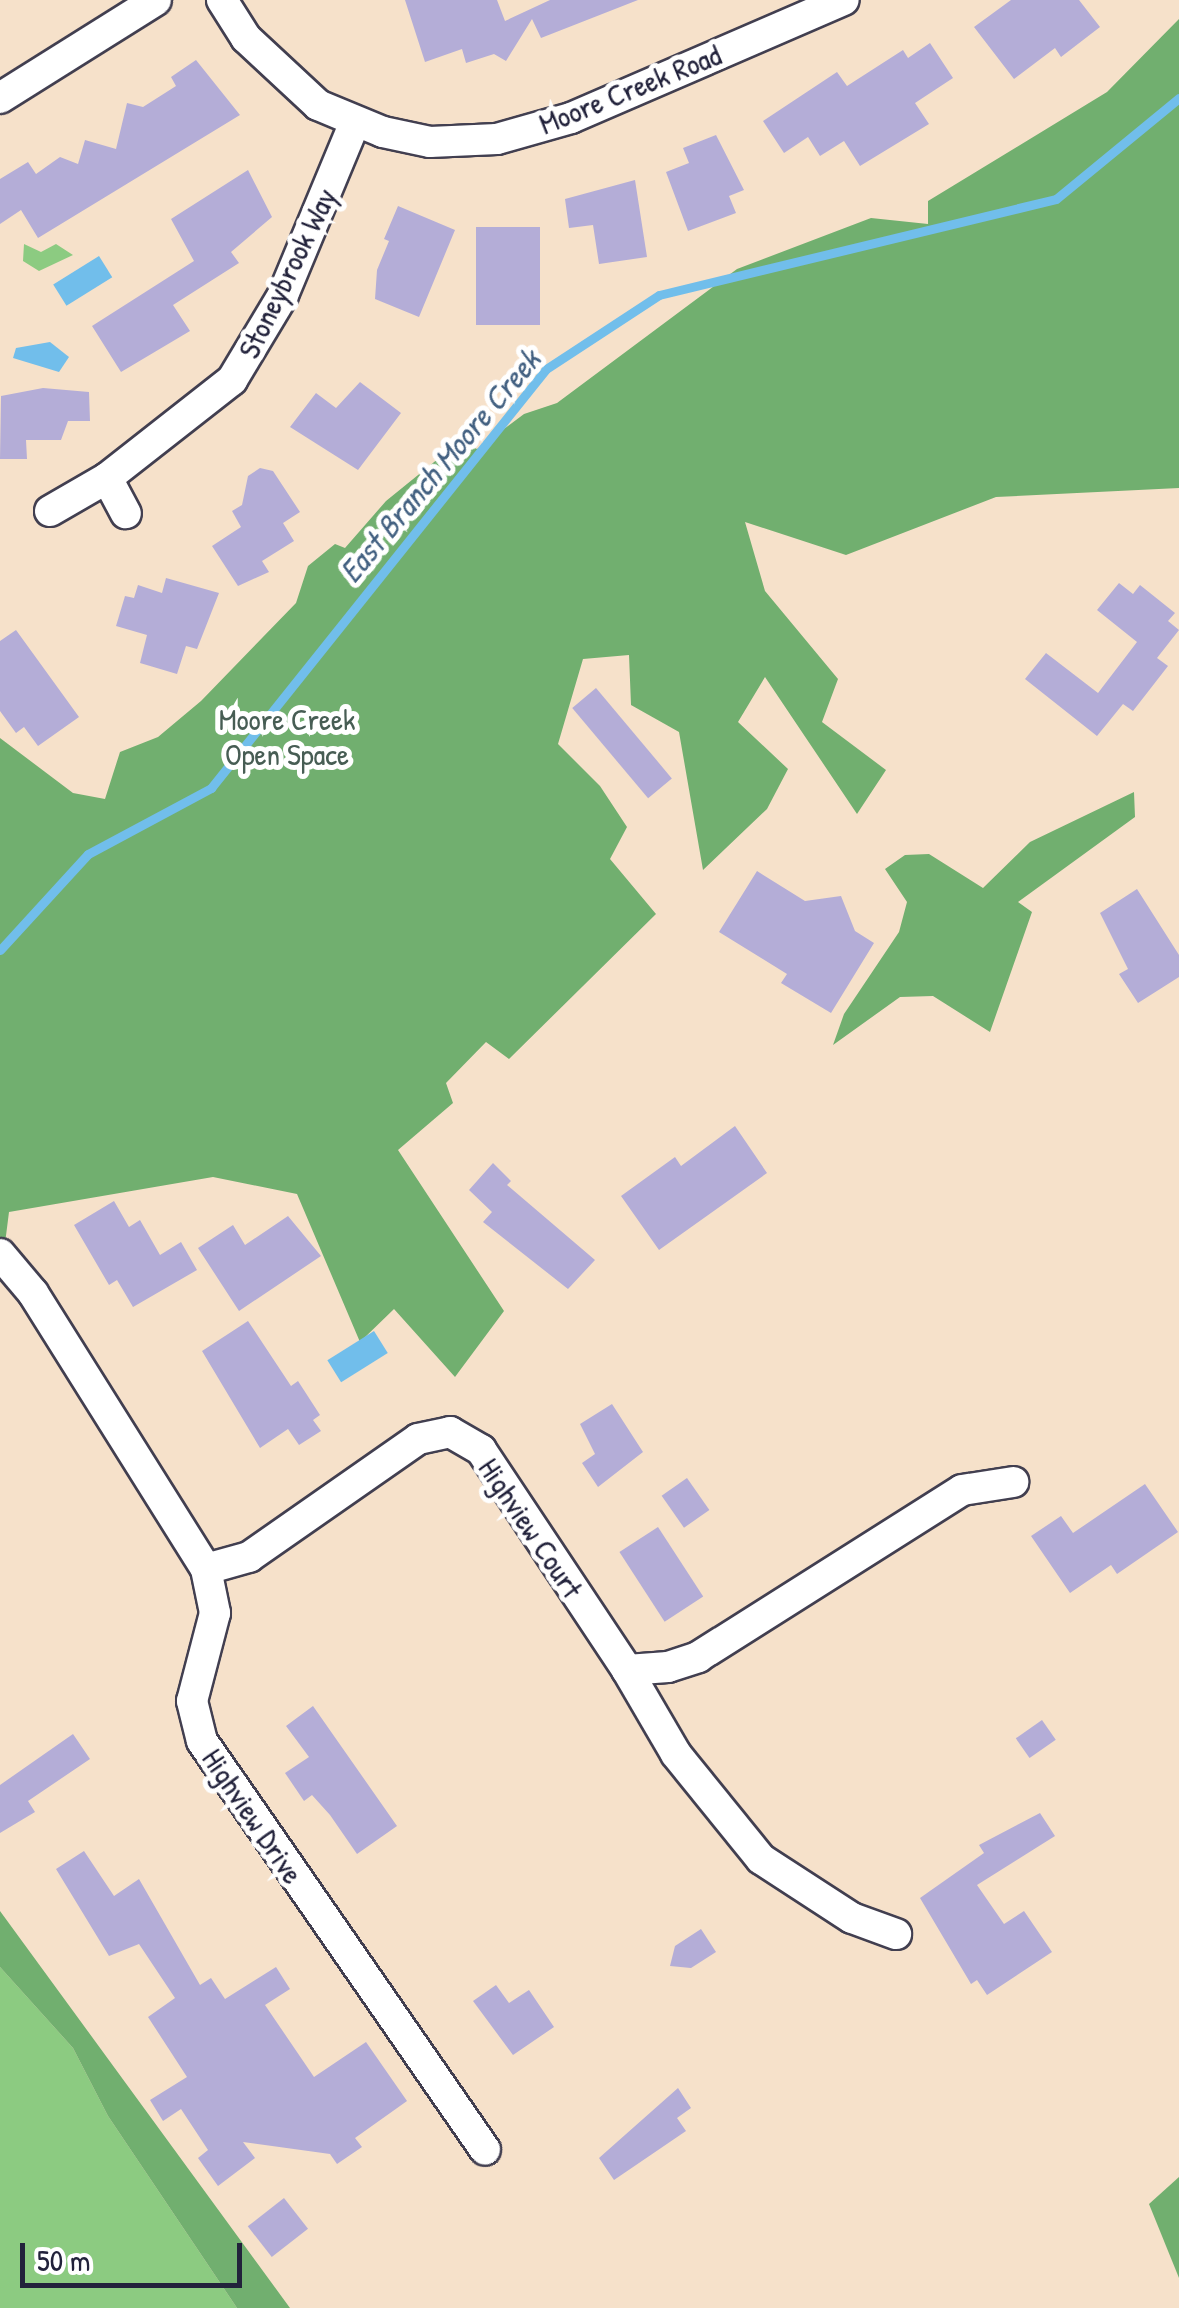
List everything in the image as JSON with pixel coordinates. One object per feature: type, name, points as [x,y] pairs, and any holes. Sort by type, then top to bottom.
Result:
[{"type":"street","points":[[0,98],[156,0]]},
{"type":"street","name":"Moore Creek Road","points":[[222,0],[246,38],[290,86],[355,122],[430,142],[497,140],[572,118],[844,0]]},
{"type":"street","name":"Stoneybrook Way","points":[[50,511],[107,478],[198,412],[232,380],[263,336],[355,122]]},
{"type":"street","points":[[107,478],[126,513]]},
{"type":"street","name":"Highview Drive","points":[[0,1254],[33,1294],[206,1569],[215,1613],[192,1701],[202,1741],[485,2150]]},
{"type":"street","name":"Highview Court","points":[[206,1569],[249,1556],[418,1439],[450,1432],[480,1450],[627,1670],[676,1754],[761,1859],[852,1918],[896,1934]]},
{"type":"street","points":[[627,1670],[698,1657],[962,1490],[1014,1482]]},
{"type":"green space","name":"Moore Creek Open Space","points":[[1179,19],[1179,488],[996,497],[846,555],[745,522],[765,591],[838,679],[822,722],[886,770],[857,814],[765,677],[738,722],[788,769],[767,809],[703,870],[679,732],[631,705],[629,655],[583,659],[558,744],[600,786],[627,827],[610,859],[656,914],[509,1059],[486,1042],[446,1083],[453,1103],[398,1150],[504,1311],[455,1377],[394,1309],[360,1342],[297,1194],[213,1177],[9,1212],[0,1283],[0,738],[73,793],[105,799],[120,752],[158,737],[201,701],[296,603],[308,566],[335,544],[345,548],[386,501],[460,441],[477,449],[524,414],[557,403],[737,269],[871,218],[928,224],[928,201],[1107,92]]},
{"type":"green space","points":[[24,244],[41,252],[56,244],[73,255],[39,271],[23,261]]},
{"type":"green space","points":[[1134,792],[1135,817],[1018,902],[1032,912],[990,1032],[933,996],[900,997],[833,1045],[844,1014],[899,932],[907,902],[885,869],[905,855],[929,854],[983,888],[1030,842]]},
{"type":"green space","points":[[0,1911],[290,2308],[237,2308],[108,2116],[73,2048],[0,1967]]},
{"type":"green space","points":[[0,1967],[73,2048],[108,2116],[237,2308],[0,2308]]},
{"type":"green space","points":[[1179,2177],[1179,2278],[1149,2204]]},
{"type":"water","points":[[99,256],[112,277],[66,306],[53,285]]},
{"type":"water","points":[[50,342],[69,357],[59,372],[13,358],[16,348]]},
{"type":"water","points":[[374,1331],[388,1353],[341,1382],[327,1360]]},
{"type":"building","points":[[405,0],[497,0],[505,21],[550,0],[638,0],[541,38],[532,19],[506,61],[494,54],[466,63],[462,49],[425,62]]},
{"type":"building","points":[[1011,0],[1079,0],[1100,27],[1061,57],[1055,48],[1014,79],[974,27]]},
{"type":"building","points":[[930,43],[953,78],[915,103],[929,124],[860,166],[844,141],[820,156],[808,137],[784,153],[763,121],[837,72],[847,86],[903,50],[908,58]]},
{"type":"building","points":[[196,60],[240,115],[38,238],[21,210],[0,224],[0,179],[28,162],[36,174],[60,157],[78,164],[85,140],[116,149],[127,103],[143,107],[176,86],[171,77]]},
{"type":"building","points":[[716,135],[744,190],[729,196],[736,213],[688,231],[666,172],[689,163],[683,148]]},
{"type":"building","points":[[248,170],[272,217],[231,252],[239,263],[173,305],[190,331],[121,372],[92,326],[194,261],[171,219]]},
{"type":"building","points":[[635,180],[647,257],[599,264],[593,225],[569,228],[565,199]]},
{"type":"building","points":[[398,206],[455,230],[419,317],[375,299],[377,270],[389,241],[384,239]]},
{"type":"building","points":[[476,227],[540,227],[540,325],[476,325]]},
{"type":"building","points":[[360,382],[401,413],[358,470],[290,427],[316,393],[336,408]]},
{"type":"building","points":[[43,388],[89,392],[90,421],[68,421],[61,440],[26,440],[27,459],[0,459],[1,396]]},
{"type":"building","points":[[260,468],[273,471],[300,512],[283,523],[294,541],[262,561],[269,572],[238,586],[212,546],[241,527],[232,511],[242,505],[248,476]]},
{"type":"building","points":[[166,578],[219,593],[197,649],[186,646],[177,674],[140,663],[147,635],[116,626],[125,596],[134,598],[138,585],[162,593]]},
{"type":"building","points":[[1119,583],[1133,594],[1140,585],[1175,613],[1168,621],[1179,630],[1157,658],[1168,666],[1133,711],[1123,704],[1097,736],[1025,679],[1046,653],[1098,693],[1137,642],[1097,610]]},
{"type":"building","points":[[16,630],[79,717],[38,746],[24,727],[16,733],[0,711],[0,641]]},
{"type":"building","points":[[596,688],[672,778],[648,798],[572,708]]},
{"type":"building","points":[[757,871],[805,901],[841,896],[855,931],[874,943],[831,1013],[781,983],[787,974],[719,932]]},
{"type":"building","points":[[1137,889],[1179,955],[1179,977],[1138,1003],[1119,974],[1128,969],[1100,913]]},
{"type":"building","points":[[735,1126],[767,1173],[659,1250],[621,1196],[675,1157],[681,1166]]},
{"type":"building","points":[[493,1163],[511,1181],[507,1185],[595,1260],[568,1289],[483,1222],[492,1212],[469,1190]]},
{"type":"building","points":[[114,1201],[129,1227],[140,1220],[160,1255],[181,1242],[197,1270],[133,1307],[117,1280],[109,1285],[74,1225]]},
{"type":"building","points":[[288,1216],[321,1256],[239,1311],[198,1248],[233,1225],[245,1245]]},
{"type":"building","points":[[248,1321],[291,1386],[298,1381],[320,1415],[313,1420],[321,1431],[299,1445],[288,1429],[260,1448],[202,1351]]},
{"type":"building","points":[[612,1404],[643,1452],[598,1487],[582,1463],[595,1454],[580,1424]]},
{"type":"building","points":[[687,1478],[709,1510],[684,1528],[662,1496]]},
{"type":"building","points":[[1145,1484],[1178,1532],[1117,1574],[1111,1565],[1070,1593],[1031,1536],[1061,1516],[1073,1533]]},
{"type":"building","points":[[658,1527],[703,1597],[665,1622],[619,1552]]},
{"type":"building","points":[[313,1706],[397,1826],[357,1854],[330,1815],[312,1795],[304,1801],[285,1773],[309,1757],[286,1726]]},
{"type":"building","points":[[1042,1720],[1056,1740],[1030,1758],[1016,1738]]},
{"type":"building","points":[[73,1734],[90,1759],[28,1801],[35,1812],[0,1833],[0,1785]]},
{"type":"building","points":[[1040,1813],[1055,1836],[977,1885],[1004,1924],[1024,1911],[1052,1952],[987,1995],[977,1980],[971,1984],[920,1898],[984,1853],[979,1845]]},
{"type":"building","points":[[84,1851],[114,1896],[139,1879],[200,1985],[211,1978],[225,1999],[276,1967],[290,1989],[265,2005],[314,2077],[366,2042],[407,2101],[355,2138],[362,2147],[337,2164],[330,2154],[243,2142],[255,2158],[218,2186],[198,2158],[208,2150],[181,2109],[163,2121],[150,2100],[187,2077],[148,2017],[175,1998],[139,1944],[109,1956],[56,1869]]},
{"type":"building","points":[[701,1929],[716,1952],[691,1968],[670,1966],[675,1946]]},
{"type":"building","points":[[496,1985],[509,2003],[529,1990],[554,2027],[513,2055],[473,2001]]},
{"type":"building","points":[[678,2088],[691,2108],[677,2118],[686,2131],[614,2180],[599,2158]]},
{"type":"building","points":[[284,2198],[308,2229],[272,2257],[248,2226]]},
{"type":"waterway","name":"East Branch Moore Creek","points":[[0,950],[88,854],[211,788],[546,369],[659,295],[1056,199],[1179,98]]}]
